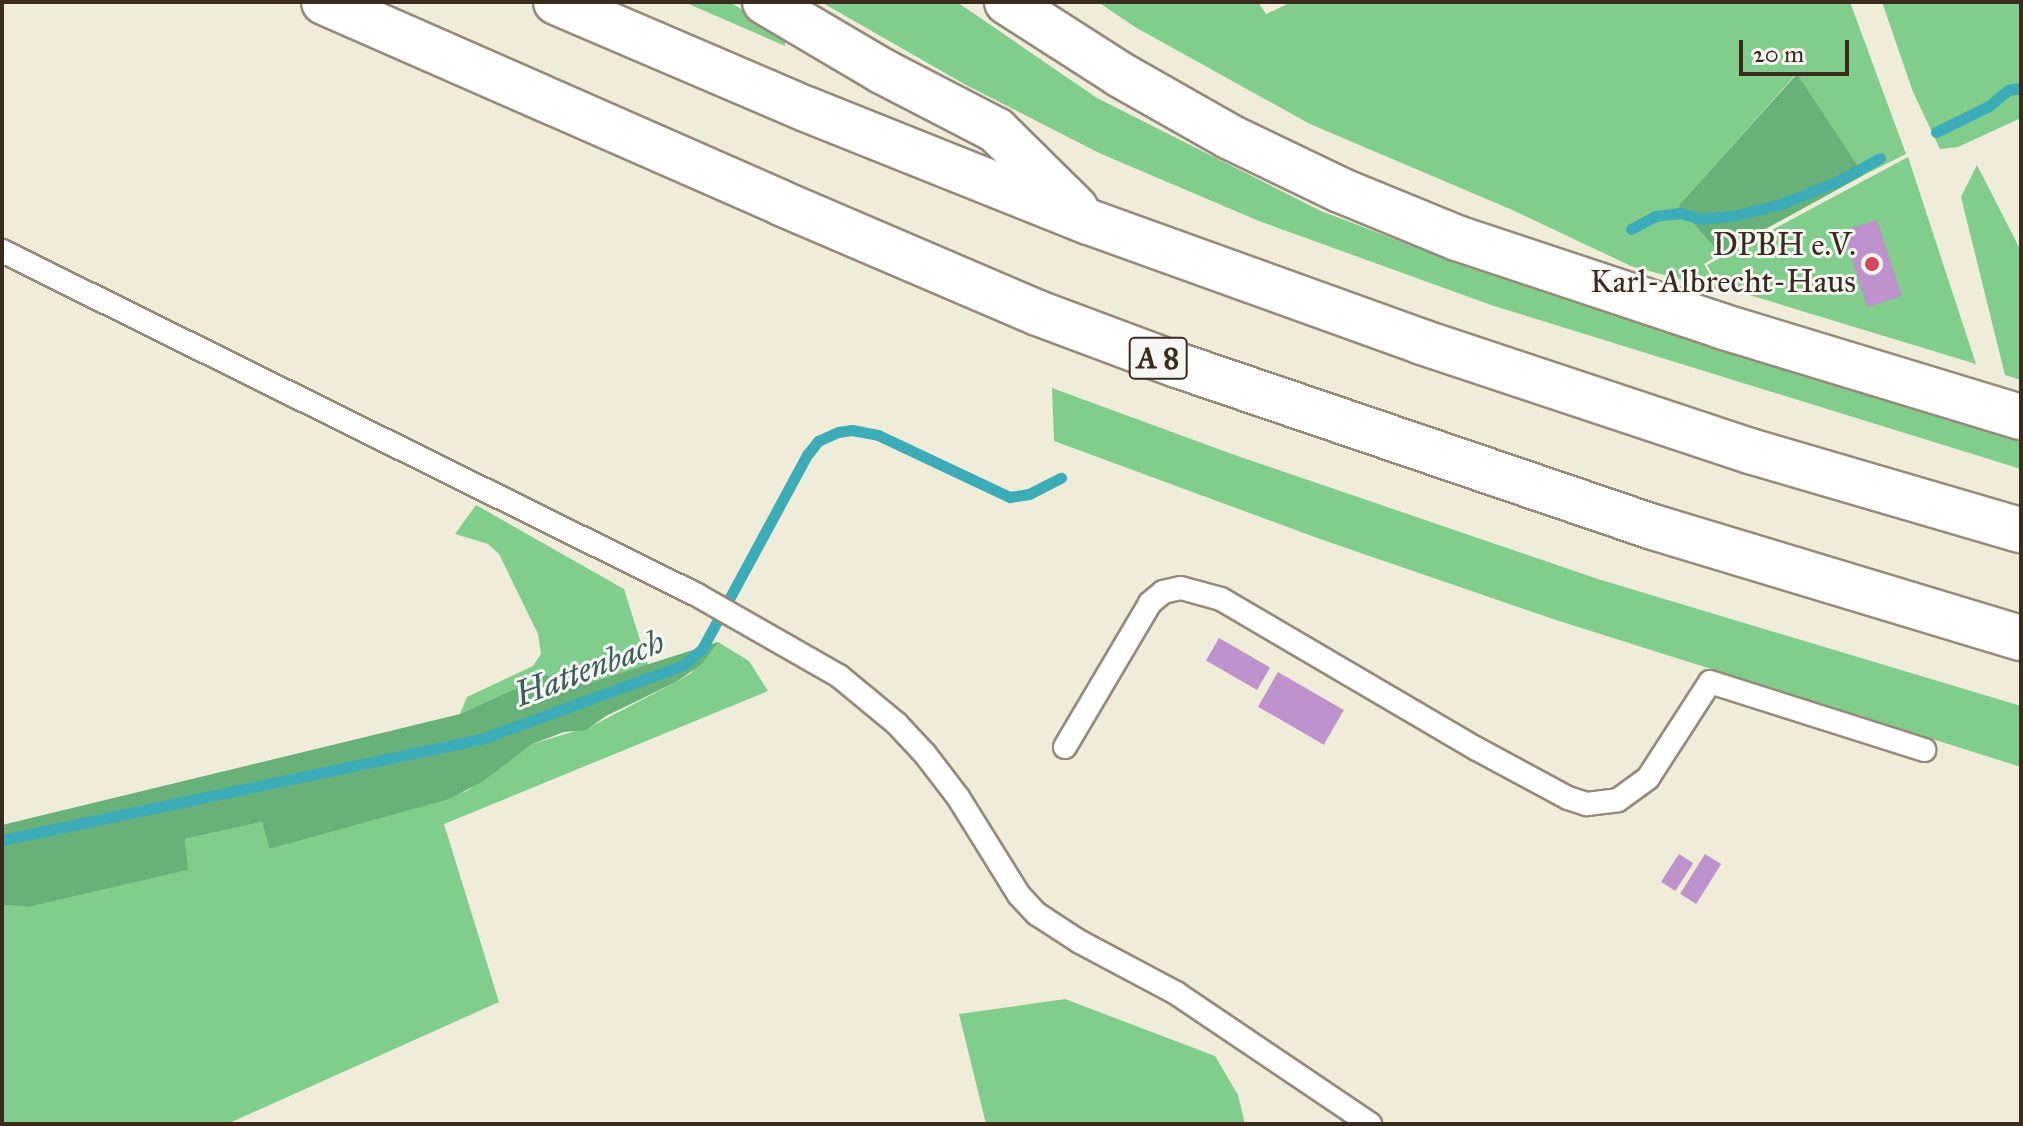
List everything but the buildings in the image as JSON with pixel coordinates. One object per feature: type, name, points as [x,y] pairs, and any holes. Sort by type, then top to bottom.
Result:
[{"type":"highway","name":"A 8","points":[[324,2],[809,216],[1038,313],[1177,365],[1653,527],[2021,638]]},
{"type":"highway","points":[[556,2],[806,109],[1089,222],[1526,377],[1750,451],[2021,530]]},
{"type":"highway","points":[[765,2],[882,71],[996,130],[1089,222]]},
{"type":"highway","points":[[1013,4],[1119,74],[1230,137],[1340,190],[1457,238],[1721,326],[2021,417]]},
{"type":"lane","points":[[2,251],[697,595],[839,676],[897,724],[958,797],[1005,875],[1037,914],[1056,928],[1211,1014],[1370,1124]]},
{"type":"lane","points":[[1065,747],[1150,603],[1163,592],[1181,588],[1221,599],[1477,749],[1568,798],[1587,804],[1618,800],[1648,778],[1710,682],[1925,750]]},
{"type":"green space","points":[[684,2],[730,2],[785,37],[785,46]]},
{"type":"green space","points":[[821,2],[957,2],[1097,98],[1321,211],[1460,264],[2021,441],[2021,469],[1491,305],[1259,221],[1099,153],[966,85]]},
{"type":"green space","points":[[1098,2],[1258,2],[1266,14],[1292,2],[1850,2],[1906,154],[1864,175],[1796,74],[1678,206],[1720,254],[1704,264],[1719,290],[1631,266],[1510,209],[1310,124],[1135,27]]},
{"type":"green space","points":[[1882,2],[2021,2],[2021,118],[1958,147],[1940,149],[1913,92]]},
{"type":"green space","points":[[1797,74],[1864,175],[1720,254],[1678,206]]},
{"type":"green space","points":[[1908,157],[1976,364],[1720,286],[1707,265]]},
{"type":"green space","points":[[1977,165],[2021,251],[2021,380],[2005,375],[1961,197]]},
{"type":"green space","points":[[1052,388],[1232,454],[1598,579],[2021,706],[2021,767],[1556,620],[1320,539],[1054,441]]},
{"type":"green space","points":[[476,505],[624,589],[648,665],[586,684],[545,675],[460,714],[467,697],[533,666],[541,654],[538,634],[499,554],[488,544],[455,534]]},
{"type":"green space","points":[[718,642],[749,661],[768,691],[444,824],[499,1002],[227,1124],[2,1124],[2,905],[29,907],[187,870],[185,839],[262,822],[269,849],[467,791],[532,744],[592,726],[676,682],[691,673]]},
{"type":"green space","points":[[718,642],[702,664],[676,682],[606,716],[586,730],[564,732],[532,744],[482,782],[449,799],[269,849],[262,822],[185,839],[188,870],[29,907],[2,905],[2,825],[460,714],[545,675],[586,684]]},
{"type":"green space","points":[[1065,999],[1215,1056],[1238,1095],[1245,1124],[986,1124],[959,1014]]},
{"type":"waterway","name":"Hattenbach","points":[[1936,132],[1989,106],[2008,90],[2021,88]]},
{"type":"waterway","name":"Hattenbach","points":[[1631,229],[1655,216],[1680,213],[1701,219],[1737,215],[1784,203],[1836,182],[1880,158]]},
{"type":"waterway","name":"Hattenbach","points":[[2,840],[481,739],[683,665],[702,649],[807,455],[818,441],[838,432],[852,430],[878,435],[1010,497],[1029,494],[1061,478]]},
{"type":"place","name":"DPBH e.V. Karl-Albrecht-Haus","points":[[1872,264]]}]
